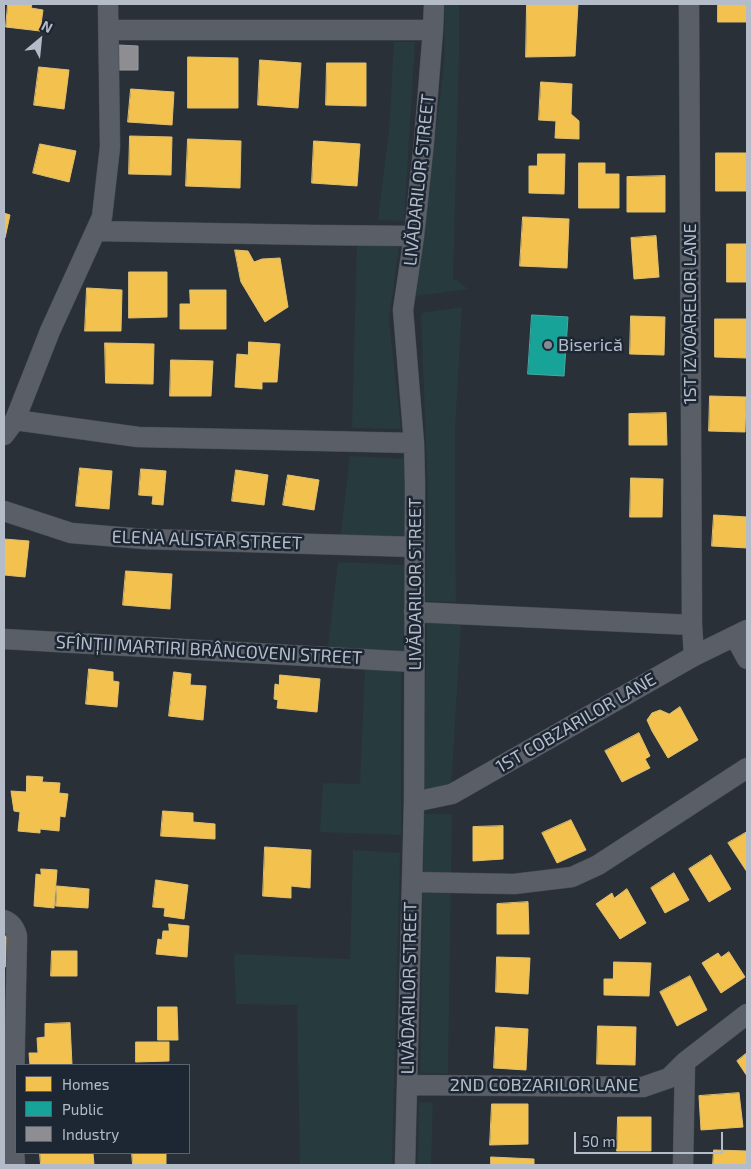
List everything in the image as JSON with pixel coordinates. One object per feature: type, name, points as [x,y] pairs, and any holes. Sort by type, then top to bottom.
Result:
[{"type":"street","points":[[108,4],[110,147],[102,217],[50,331],[9,428],[138,437],[414,443]]},
{"type":"street","name":"LIVĂDARILOR STREET","points":[[405,1165],[414,802],[415,547],[414,443],[403,310],[414,236],[424,142],[434,4]]},
{"type":"street","name":"1ST IZVOARELOR LANE","points":[[688,4],[692,625],[694,656]]},
{"type":"street","points":[[109,30],[433,30]]},
{"type":"street","points":[[96,231],[314,236],[414,236]]},
{"type":"street","name":"ELENA ALISTAR STREET","points":[[4,511],[71,533],[144,539],[415,547]]},
{"type":"street","points":[[414,612],[692,625]]},
{"type":"street","points":[[741,633],[747,659]]},
{"type":"street","name":"1ST COBZARILOR LANE","points":[[414,802],[452,794],[694,656],[741,633]]},
{"type":"street","name":"SFÎNȚII MARTIRI BRÂNCOVENI STREET","points":[[4,639],[414,662]]},
{"type":"street","points":[[412,882],[514,884],[572,877],[598,865],[747,768]]},
{"type":"street","points":[[9,923],[17,936],[13,1137],[15,1165]]},
{"type":"street","name":"2ND COBZARILOR LANE","points":[[407,1085],[643,1087],[669,1078],[685,1062],[747,1014]]},
{"type":"street","points":[[683,1165],[685,1062]]},
{"type":"green space","points":[[445,4],[459,4],[453,278],[468,289],[416,296],[444,64]]},
{"type":"green space","points":[[394,42],[415,42],[404,221],[378,220],[389,132]]},
{"type":"green space","points":[[357,244],[399,247],[389,320],[401,429],[352,428]]},
{"type":"green space","points":[[462,307],[455,431],[456,602],[426,601],[428,495],[421,313]]},
{"type":"green space","points":[[350,456],[405,459],[405,542],[340,540]]},
{"type":"green space","points":[[338,562],[406,565],[404,652],[328,647]]},
{"type":"green space","points":[[427,623],[461,625],[451,787],[423,790]]},
{"type":"green space","points":[[365,667],[401,668],[401,835],[320,832],[323,783],[360,784]]},
{"type":"green space","points":[[424,814],[452,814],[448,1073],[420,1073]]},
{"type":"green space","points":[[353,850],[400,853],[392,1165],[300,1165],[297,1005],[236,1004],[234,954],[350,959]]},
{"type":"green space","points":[[433,1102],[431,1165],[418,1165],[419,1103]]},
{"type":"building: Homes","points":[[8,4],[32,4],[31,8],[43,10],[40,31],[6,27]]},
{"type":"building: Homes","points":[[527,4],[578,4],[575,56],[526,57]]},
{"type":"building: Homes","points":[[718,4],[747,4],[747,22],[718,22]]},
{"type":"building: Homes","points":[[188,57],[238,58],[238,108],[188,108]]},
{"type":"building: Homes","points":[[260,60],[301,63],[298,108],[258,105]]},
{"type":"building: Homes","points":[[327,63],[366,63],[366,106],[326,105]]},
{"type":"building: Homes","points":[[39,67],[69,70],[64,109],[34,105]]},
{"type":"building: Homes","points":[[541,82],[572,84],[571,114],[579,121],[579,139],[555,138],[556,121],[539,120]]},
{"type":"building: Homes","points":[[131,89],[174,92],[172,125],[128,122]]},
{"type":"building: Homes","points":[[130,136],[172,137],[171,175],[129,174]]},
{"type":"building: Homes","points":[[188,139],[241,141],[240,188],[186,186]]},
{"type":"building: Homes","points":[[314,141],[360,144],[357,186],[312,183]]},
{"type":"building: Homes","points":[[40,144],[76,151],[69,182],[33,173]]},
{"type":"building: Homes","points":[[716,153],[747,153],[747,191],[716,191]]},
{"type":"building: Homes","points":[[538,154],[565,154],[564,194],[529,193],[529,166],[537,166]]},
{"type":"building: Homes","points":[[579,163],[605,163],[605,174],[619,174],[619,208],[579,208]]},
{"type":"building: Homes","points":[[665,176],[665,212],[627,212],[627,177]]},
{"type":"building: Homes","points":[[4,213],[10,215],[5,238],[4,237]]},
{"type":"building: Homes","points":[[523,217],[569,219],[567,268],[520,266]]},
{"type":"building: Homes","points":[[656,236],[659,277],[634,279],[631,238]]},
{"type":"building: Homes","points":[[727,244],[747,244],[747,282],[727,282]]},
{"type":"building: Homes","points":[[235,250],[248,251],[254,262],[262,259],[280,258],[288,307],[265,322],[241,282]]},
{"type":"building: Homes","points":[[129,272],[167,272],[167,317],[129,318]]},
{"type":"building: Homes","points":[[87,288],[122,290],[121,331],[85,331]]},
{"type":"building: Homes","points":[[190,290],[226,290],[226,329],[180,329],[180,304],[190,304]]},
{"type":"building: Homes","points":[[631,316],[665,317],[664,355],[630,354]]},
{"type":"building: Homes","points":[[715,319],[747,319],[747,358],[715,357]]},
{"type":"building: Homes","points":[[249,342],[280,344],[277,382],[262,382],[262,389],[235,387],[237,354],[248,355]]},
{"type":"building: Homes","points":[[105,343],[154,344],[153,384],[106,383]]},
{"type":"building: Homes","points":[[171,360],[213,361],[211,396],[170,396]]},
{"type":"building: Homes","points":[[710,396],[746,397],[745,432],[709,431]]},
{"type":"building: Homes","points":[[666,413],[667,445],[629,445],[629,414]]},
{"type":"building: Homes","points":[[80,468],[112,471],[109,509],[76,506]]},
{"type":"building: Homes","points":[[141,469],[166,471],[163,505],[152,504],[153,496],[139,495]]},
{"type":"building: Homes","points":[[236,470],[268,475],[264,505],[232,501]]},
{"type":"building: Homes","points":[[288,475],[319,480],[314,510],[283,505]]},
{"type":"building: Homes","points":[[631,478],[663,479],[662,517],[630,517]]},
{"type":"building: Homes","points":[[714,515],[747,517],[747,548],[712,546]]},
{"type":"building: Homes","points":[[4,539],[29,541],[25,577],[4,575]]},
{"type":"building: Homes","points":[[126,571],[172,574],[170,609],[123,605]]},
{"type":"building: Homes","points":[[89,669],[113,672],[113,681],[119,682],[117,707],[86,704]]},
{"type":"building: Homes","points":[[174,672],[191,674],[190,685],[206,686],[203,720],[169,716]]},
{"type":"building: Homes","points":[[280,675],[320,679],[317,712],[277,708],[278,700],[274,699],[275,684],[279,685]]},
{"type":"building: Homes","points":[[680,707],[698,740],[668,758],[647,720],[652,713],[660,710],[669,714]]},
{"type":"building: Homes","points":[[639,733],[650,756],[645,759],[650,768],[622,782],[605,751]]},
{"type":"building: Homes","points":[[27,776],[43,777],[42,782],[60,783],[59,793],[68,794],[65,817],[60,816],[59,831],[40,829],[40,833],[18,831],[20,812],[14,811],[11,791],[26,792]]},
{"type":"building: Homes","points":[[163,811],[193,813],[193,822],[215,824],[215,839],[161,836]]},
{"type":"building: Homes","points":[[571,820],[586,850],[557,863],[542,833]]},
{"type":"building: Homes","points":[[503,826],[503,859],[473,861],[473,827]]},
{"type":"building: Homes","points":[[747,832],[747,872],[728,843]]},
{"type":"building: Homes","points":[[265,847],[311,850],[310,888],[291,886],[291,898],[263,896]]},
{"type":"building: Homes","points":[[711,855],[731,889],[709,902],[689,869]]},
{"type":"building: Homes","points":[[41,869],[57,870],[54,908],[34,906],[36,874],[41,875]]},
{"type":"building: Homes","points":[[674,873],[689,900],[665,913],[651,888]]},
{"type":"building: Homes","points":[[156,880],[188,885],[184,919],[164,916],[165,908],[153,907]]},
{"type":"building: Homes","points":[[57,886],[89,889],[88,908],[56,906]]},
{"type":"building: Homes","points":[[627,889],[646,923],[620,939],[596,904],[612,893],[614,898]]},
{"type":"building: Homes","points":[[528,902],[529,934],[497,934],[497,904]]},
{"type":"building: Homes","points":[[169,924],[189,926],[187,957],[156,954],[158,939],[162,940],[163,931],[169,931]]},
{"type":"building: Homes","points":[[4,936],[8,936],[6,967],[4,966]]},
{"type":"building: Homes","points":[[52,951],[77,951],[77,976],[51,976]]},
{"type":"building: Homes","points":[[729,952],[745,977],[721,993],[702,963],[718,953],[721,957]]},
{"type":"building: Homes","points":[[497,957],[530,958],[528,994],[496,992]]},
{"type":"building: Homes","points":[[614,962],[651,963],[649,996],[604,995],[604,979],[613,979]]},
{"type":"building: Homes","points":[[690,976],[707,1010],[677,1026],[660,992]]},
{"type":"building: Homes","points":[[158,1007],[177,1007],[178,1040],[158,1040]]},
{"type":"building: Homes","points":[[70,1023],[72,1064],[30,1064],[29,1053],[38,1053],[37,1038],[45,1037],[45,1024]]},
{"type":"building: Homes","points":[[598,1026],[636,1027],[635,1065],[597,1064]]},
{"type":"building: Homes","points":[[496,1027],[528,1029],[526,1070],[494,1068]]},
{"type":"building: Homes","points":[[136,1042],[169,1042],[169,1061],[136,1062]]},
{"type":"building: Homes","points":[[747,1053],[747,1076],[737,1061]]},
{"type":"building: Homes","points":[[739,1093],[743,1127],[701,1130],[699,1096]]},
{"type":"building: Homes","points":[[492,1104],[528,1104],[528,1144],[490,1145]]},
{"type":"building: Homes","points":[[618,1117],[651,1117],[651,1151],[617,1151]]},
{"type":"building: Homes","points":[[714,1150],[747,1151],[747,1165],[713,1165]]},
{"type":"building: Homes","points":[[40,1154],[93,1154],[94,1165],[41,1165]]},
{"type":"building: Homes","points":[[132,1154],[166,1154],[166,1165],[133,1165]]},
{"type":"building: Homes","points":[[491,1157],[534,1159],[534,1165],[491,1165]]},
{"type":"building: Public","name":"Biserică","points":[[532,315],[568,317],[564,376],[528,374]]},
{"type":"building: Industry","points":[[118,45],[138,46],[138,70],[118,70]]},
{"type":"place","name":"Biserică","points":[[548,345]]}]
